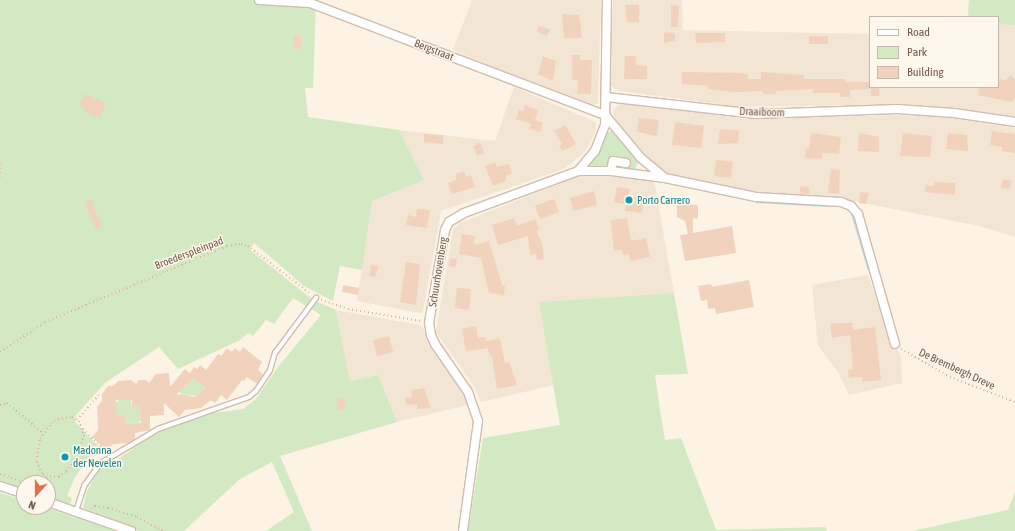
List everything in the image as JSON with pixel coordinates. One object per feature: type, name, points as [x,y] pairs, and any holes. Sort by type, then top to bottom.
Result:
[{"type":"street","name":"Bergstraat","points":[[259,0],[310,3],[605,115]]},
{"type":"street","points":[[606,97],[607,0]]},
{"type":"street","name":"Schuurhovenberg","points":[[463,531],[478,421],[468,392],[435,344],[429,323],[445,230],[449,222],[464,213],[498,199],[578,171],[590,159],[600,140],[605,115],[606,97]]},
{"type":"street","name":"Draaiboom","points":[[606,97],[756,114],[898,109],[954,113],[1015,122]]},
{"type":"street","points":[[605,115],[641,158],[665,178]]},
{"type":"street","points":[[611,171],[613,161],[626,163]]},
{"type":"street","points":[[578,171],[611,171],[665,178],[756,197],[841,202],[851,206],[858,214],[895,344]]},
{"type":"street","points":[[0,486],[16,491]]},
{"type":"street","points":[[56,505],[131,531]]},
{"type":"lane","points":[[76,511],[84,486],[92,472],[101,463],[112,458],[158,429],[249,397],[266,379],[275,353],[316,298]]},
{"type":"path","points":[[0,164],[0,177]]},
{"type":"path","name":"Broederspleinpad","points":[[0,352],[45,322],[213,252],[241,244],[256,251],[316,298],[348,309],[429,323]]},
{"type":"path","name":"De Brembergh Dreve","points":[[895,344],[913,358],[950,377],[1015,402]]},
{"type":"path","points":[[77,420],[99,395]]},
{"type":"path","points":[[0,405],[7,403],[43,433]]},
{"type":"path","points":[[44,475],[36,461],[37,451],[43,433],[58,419],[72,417],[77,420],[83,429],[112,458]]},
{"type":"path","points":[[56,477],[59,477],[73,466],[83,446],[83,429]]},
{"type":"path","points":[[0,474],[16,480]]},
{"type":"path","points":[[84,514],[94,506],[108,508],[138,517],[163,531]]},
{"type":"shaded area","points":[[472,0],[601,0],[598,103],[594,105],[518,78],[453,50]]},
{"type":"shaded area","points":[[613,0],[682,0],[683,30],[869,34],[869,88],[999,88],[999,16],[968,16],[969,0],[1015,0],[1015,117],[956,108],[899,104],[742,107],[619,91],[611,86]]},
{"type":"shaded area","points":[[514,87],[596,122],[595,133],[584,153],[564,169],[441,211],[423,311],[420,313],[357,301],[372,201],[424,180],[399,130],[495,141]]},
{"type":"shaded area","points":[[622,102],[747,119],[899,115],[938,116],[1015,128],[1015,237],[979,226],[848,200],[763,195],[664,175],[621,127],[614,116],[613,110]]},
{"type":"shaded area","points":[[598,174],[654,180],[674,293],[539,302],[554,385],[481,402],[475,388],[436,332],[453,229],[460,223],[579,176]]},
{"type":"shaded area","points":[[868,275],[891,340],[901,356],[902,383],[849,395],[838,372],[818,346],[812,285]]},
{"type":"shaded area","points":[[336,310],[419,325],[424,329],[428,344],[462,390],[468,405],[397,422],[378,375],[350,381]]},
{"type":"green space","points":[[0,0],[316,0],[313,88],[305,88],[308,117],[399,130],[424,180],[372,201],[362,270],[340,266],[333,301],[304,286],[254,243],[250,250],[313,300],[336,310],[350,381],[378,375],[397,422],[280,456],[312,531],[266,531],[294,512],[272,462],[240,479],[184,531],[139,531],[83,508],[87,491],[99,470],[120,458],[146,439],[169,428],[214,413],[243,409],[256,399],[278,367],[321,315],[293,298],[274,324],[266,320],[253,336],[248,333],[240,340],[178,369],[159,347],[106,382],[76,415],[75,422],[100,448],[91,455],[75,477],[67,496],[72,498],[70,505],[56,500],[56,475],[16,475],[16,486],[0,481]]},
{"type":"green space","points":[[969,0],[1015,0],[1015,25],[999,24],[999,16],[968,16]]},
{"type":"green space","points":[[614,131],[638,161],[635,171],[597,167],[585,168],[599,151],[607,133]]},
{"type":"green space","points":[[674,293],[688,374],[655,375],[665,440],[681,438],[716,530],[825,527],[827,531],[468,531],[483,438],[560,425],[539,302]]},
{"type":"green space","points":[[193,378],[202,385],[210,384],[202,395],[184,396],[179,392]]},
{"type":"green space","points":[[119,400],[131,400],[132,408],[140,407],[141,420],[138,423],[126,424],[125,416],[117,416],[116,403]]},
{"type":"green space","points":[[1015,492],[1015,531],[912,531],[1008,510]]},
{"type":"green space","points":[[0,493],[16,498],[16,515],[56,515],[56,511],[116,531],[0,531]]},
{"type":"building","points":[[625,5],[639,5],[639,22],[627,22]]},
{"type":"building","points":[[671,5],[679,6],[678,27],[671,27]]},
{"type":"building","points":[[562,14],[579,15],[582,38],[564,38]]},
{"type":"building","points":[[539,26],[550,30],[547,36],[537,32]]},
{"type":"building","points":[[664,32],[675,33],[675,41],[664,43]]},
{"type":"building","points":[[695,33],[725,33],[725,42],[696,43]]},
{"type":"building","points":[[294,36],[301,36],[301,49],[294,49]]},
{"type":"building","points":[[809,36],[828,36],[828,44],[809,44]]},
{"type":"building","points":[[572,55],[580,55],[580,60],[592,60],[591,94],[577,94],[578,80],[572,80]]},
{"type":"building","points":[[543,56],[556,61],[553,81],[538,74]]},
{"type":"building","points":[[625,56],[636,56],[636,65],[647,66],[647,79],[624,79]]},
{"type":"building","points":[[682,72],[741,73],[748,75],[748,79],[761,79],[761,72],[804,75],[804,79],[845,79],[845,82],[869,82],[870,89],[850,90],[850,97],[841,97],[840,93],[813,93],[813,89],[776,91],[776,94],[763,94],[763,91],[734,92],[708,89],[708,86],[682,84]]},
{"type":"building","points":[[1011,75],[1015,80],[1015,98],[1012,102],[978,95],[979,88],[999,88],[999,79],[1006,80]]},
{"type":"building","points":[[871,88],[879,88],[879,96],[871,96]]},
{"type":"building","points":[[85,94],[106,103],[100,118],[83,112],[85,108],[79,105]]},
{"type":"building","points":[[525,105],[538,110],[535,120],[543,123],[540,132],[529,129],[531,124],[516,119],[519,110],[523,111]]},
{"type":"building","points":[[639,118],[659,120],[657,136],[637,132]]},
{"type":"building","points":[[675,122],[704,126],[701,148],[672,145]]},
{"type":"building","points":[[565,125],[576,144],[562,151],[559,145],[562,144],[554,131]]},
{"type":"building","points":[[720,129],[739,131],[738,143],[718,144]]},
{"type":"building","points":[[992,131],[1015,134],[1015,153],[1002,151],[1002,147],[990,145]]},
{"type":"building","points":[[811,133],[841,137],[839,154],[822,153],[822,159],[805,158],[806,148],[809,149]]},
{"type":"building","points":[[859,133],[879,137],[879,152],[858,151]]},
{"type":"building","points":[[903,133],[932,136],[930,157],[900,156]]},
{"type":"building","points":[[948,133],[967,135],[968,151],[946,149]]},
{"type":"building","points":[[424,134],[443,135],[443,144],[424,142]]},
{"type":"building","points":[[480,143],[484,153],[477,156],[473,146]]},
{"type":"building","points":[[716,160],[733,162],[731,178],[714,176]]},
{"type":"building","points":[[495,162],[497,167],[509,164],[512,173],[506,176],[506,181],[493,186],[485,166]]},
{"type":"building","points":[[831,169],[840,170],[839,194],[828,193]]},
{"type":"building","points":[[464,171],[466,177],[471,175],[475,187],[452,194],[448,183],[456,180],[456,174]]},
{"type":"building","points":[[1003,179],[1012,181],[1010,189],[1001,188]]},
{"type":"building","points":[[935,182],[955,183],[955,195],[925,192],[926,185],[934,186]]},
{"type":"building","points":[[800,186],[809,187],[809,194],[800,193]]},
{"type":"building","name":"Porto Carrero","points":[[617,187],[629,189],[630,196],[644,198],[642,213],[625,211],[626,204],[614,202]]},
{"type":"building","points":[[594,191],[597,205],[573,211],[570,198]]},
{"type":"building","points":[[860,192],[869,193],[866,204],[859,203]]},
{"type":"building","points":[[91,199],[102,227],[96,230],[84,201]]},
{"type":"building","points":[[554,199],[559,212],[540,219],[535,206]]},
{"type":"building","points":[[677,204],[698,205],[698,219],[693,218],[693,233],[732,226],[736,253],[685,261],[680,235],[688,234],[685,221],[677,217]]},
{"type":"building","points":[[417,209],[430,210],[427,228],[406,225],[408,215],[416,217]]},
{"type":"building","points":[[514,218],[517,226],[536,219],[539,230],[536,231],[542,243],[544,259],[537,260],[536,254],[530,255],[528,236],[498,245],[492,225]]},
{"type":"building","points":[[627,218],[631,241],[646,238],[650,257],[630,261],[629,254],[623,255],[622,250],[614,251],[611,220]]},
{"type":"building","points":[[462,234],[475,236],[474,245],[489,241],[502,285],[505,286],[504,295],[489,293],[481,258],[459,254]]},
{"type":"building","points":[[450,258],[457,259],[456,267],[449,266]]},
{"type":"building","points":[[406,262],[420,264],[416,305],[400,302]]},
{"type":"building","points":[[371,265],[379,266],[375,277],[369,276]]},
{"type":"building","points":[[749,280],[754,307],[716,314],[715,308],[708,309],[707,300],[701,301],[698,286],[711,284],[712,287]]},
{"type":"building","points":[[343,285],[359,288],[358,295],[342,292]]},
{"type":"building","points":[[457,288],[471,289],[469,310],[455,308]]},
{"type":"building","points":[[852,323],[853,330],[875,327],[881,380],[863,382],[862,377],[849,378],[848,370],[853,369],[850,335],[832,338],[830,324]]},
{"type":"building","points":[[476,326],[478,338],[485,337],[486,341],[500,339],[505,363],[509,362],[517,385],[497,389],[492,356],[490,357],[488,348],[466,351],[462,329]]},
{"type":"building","points":[[389,336],[393,352],[377,356],[373,340]]},
{"type":"building","points":[[243,347],[262,362],[258,370],[263,374],[257,384],[247,377],[244,381],[242,380],[227,400],[221,395],[215,403],[211,400],[201,408],[185,410],[179,417],[164,403],[164,415],[150,416],[150,430],[135,433],[135,439],[128,443],[113,444],[107,451],[92,437],[98,430],[97,407],[102,401],[102,394],[108,386],[113,386],[118,381],[131,380],[136,384],[139,380],[146,380],[149,383],[156,374],[169,373],[170,387],[185,369],[190,373],[194,367],[197,369],[200,365],[206,370],[218,354],[221,356],[227,348],[232,352],[235,348],[240,352]],"holes":[[[193,378],[206,388],[194,397],[177,394]],[[116,400],[132,400],[132,408],[140,407],[141,423],[126,424],[125,415],[117,416]]]},
{"type":"building","points":[[424,388],[431,408],[417,409],[417,404],[406,405],[405,398],[412,397],[411,390]]},
{"type":"building","points":[[344,398],[346,409],[338,410],[336,399]]},
{"type":"waterway","points":[[756,201],[825,205]]},
{"type":"waterway","points":[[852,212],[869,269]]},
{"type":"place","name":"Porto Carrero","points":[[629,200]]},
{"type":"place","name":"Madonna der Nevelen","points":[[65,457]]}]
